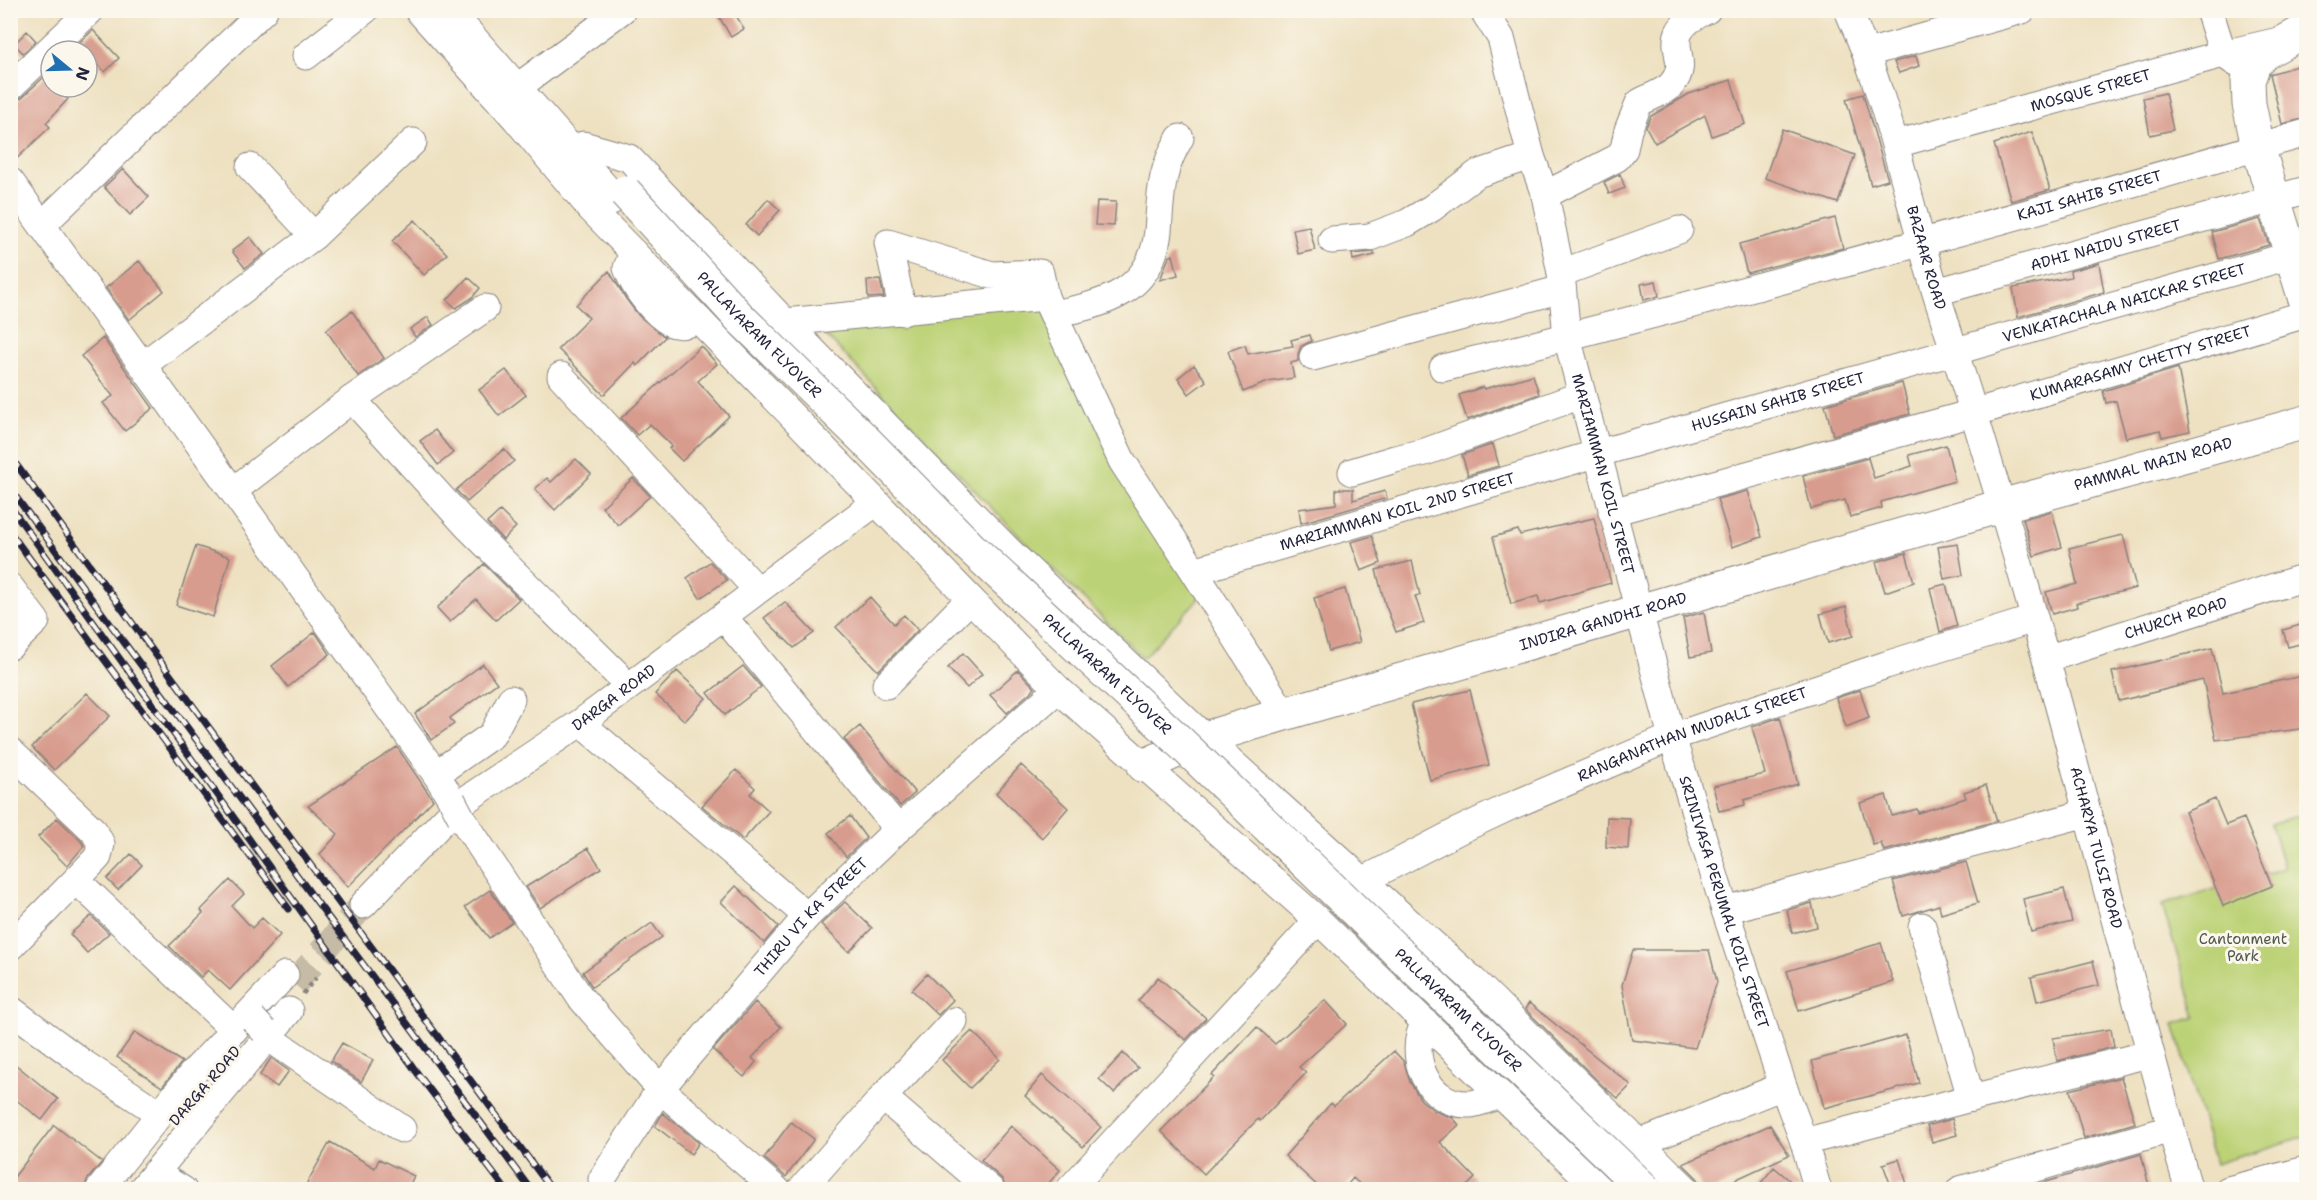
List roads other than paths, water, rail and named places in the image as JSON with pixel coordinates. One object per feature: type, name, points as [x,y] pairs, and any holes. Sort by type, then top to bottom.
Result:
[{"type":"main road","points":[[445,10],[578,151]]},
{"type":"main road","points":[[462,10],[578,151]]},
{"type":"main road","points":[[2297,35],[2266,52],[2254,64],[2248,81],[2248,104],[2274,199],[2299,254],[2307,303]]},
{"type":"main road","name":"PALLAVARAM FLYOVER","points":[[578,151],[735,333],[1625,1190]]},
{"type":"main road","name":"PALLAVARAM FLYOVER","points":[[618,195],[864,439],[970,548],[1179,741],[1645,1190]]},
{"type":"main road","name":"PAMMAL MAIN ROAD","points":[[2001,506],[2307,422]]},
{"type":"main road","name":"INDIRA GANDHI ROAD","points":[[1144,766],[1205,738],[1284,714],[2001,506]]},
{"type":"street","points":[[10,87],[91,10]]},
{"type":"street","points":[[43,224],[264,10]]},
{"type":"street","points":[[306,56],[365,10]]},
{"type":"street","points":[[418,10],[516,119],[591,209],[1058,689],[1318,920],[1600,1189]]},
{"type":"street","points":[[522,84],[622,10]]},
{"type":"street","name":"MARIAMMAN KOIL STREET","points":[[1483,10],[1501,38],[1531,156],[1545,195],[1561,281],[1567,337],[1640,611]]},
{"type":"street","points":[[1545,195],[1617,158],[1624,149],[1628,130],[1639,103],[1670,87],[1676,79],[1679,66],[1676,38],[1677,18],[1707,10]]},
{"type":"street","name":"BAZAAR ROAD","points":[[1848,10],[1868,53],[1896,144],[1920,242],[2001,506]]},
{"type":"street","points":[[1868,53],[2022,10]]},
{"type":"street","points":[[2209,10],[2223,54],[2238,64],[2248,81]]},
{"type":"street","name":"MOSQUE STREET","points":[[1896,144],[2297,35]]},
{"type":"street","name":"KAJI SAHIB STREET","points":[[1443,368],[1920,242],[2307,133]]},
{"type":"street","points":[[785,322],[903,312],[1049,306],[1104,301],[1128,290],[1144,271],[1153,254],[1158,232],[1163,179],[1169,158],[1180,138]]},
{"type":"street","points":[[143,365],[314,236],[413,142]]},
{"type":"street","points":[[578,151],[629,158],[785,322],[1007,549],[1205,738],[1473,980],[1687,1190]]},
{"type":"street","points":[[1332,240],[1370,237],[1407,223],[1432,208],[1477,174],[1531,156]]},
{"type":"street","points":[[250,167],[314,236]]},
{"type":"street","points":[[10,180],[452,801],[580,997],[660,1089],[777,1190]]},
{"type":"street","name":"ADHI NAIDU STREET","points":[[1936,292],[2307,190]]},
{"type":"street","points":[[1313,357],[1561,281],[1678,231]]},
{"type":"street","points":[[903,312],[888,243],[992,275],[1040,273],[1049,306],[1122,461],[1284,714]]},
{"type":"street","name":"VENKATACHALA NAICKAR STREET","points":[[1955,352],[2299,254]]},
{"type":"street","points":[[233,491],[352,399],[485,308]]},
{"type":"street","name":"KUMARASAMY CHETTY STREET","points":[[1612,512],[1973,413],[2307,314]]},
{"type":"street","name":"HUSSAIN SAHIB STREET","points":[[1599,453],[1955,352]]},
{"type":"street","points":[[452,801],[590,731],[760,608],[762,580],[561,376]]},
{"type":"street","points":[[1352,472],[1425,453],[1581,395]]},
{"type":"street","points":[[352,399],[468,527],[617,674]]},
{"type":"street","name":"MARIAMMAN KOIL 2ND STREET","points":[[1194,571],[1599,453]]},
{"type":"street","name":"DARGA ROAD","points":[[452,801],[360,897],[467,799],[580,723],[762,580],[875,503]]},
{"type":"street","name":"ACHARYA TULSI ROAD","points":[[2001,506],[2046,659],[2150,1054],[2189,1190]]},
{"type":"street","name":"CHURCH ROAD","points":[[2046,659],[2307,577]]},
{"type":"street","points":[[393,891],[446,836],[452,801],[502,743],[617,674],[762,580]]},
{"type":"street","points":[[10,587],[36,621],[10,646]]},
{"type":"street","points":[[886,685],[970,599]]},
{"type":"street","name":"SRINIVASA PERUMAL KOIL STREET","points":[[1640,611],[1672,737],[1725,910],[1783,1086],[1804,1142],[1818,1190]]},
{"type":"street","name":"RANGANATHAN MUDALI STREET","points":[[1362,881],[1511,806],[1672,737],[1886,665],[2034,619]]},
{"type":"street","points":[[731,627],[897,829]]},
{"type":"street","name":"THIRU VI KA STREET","points":[[602,1179],[660,1089],[807,916],[897,829],[1058,689]]},
{"type":"street","points":[[502,743],[511,699]]},
{"type":"street","points":[[590,731],[807,916]]},
{"type":"street","points":[[10,752],[94,831],[101,844],[98,857],[10,947]]},
{"type":"street","points":[[1725,910],[2087,813]]},
{"type":"street","points":[[76,880],[254,1026],[402,1129]]},
{"type":"street","points":[[1069,1190],[1318,920]]},
{"type":"street","points":[[1922,926],[1971,1098]]},
{"type":"street","name":"DARGA ROAD","points":[[117,1190],[289,979],[254,1026]]},
{"type":"street","points":[[99,1190],[191,1075],[254,1026],[289,1011]]},
{"type":"street","points":[[12,1013],[101,1077],[160,1114]]},
{"type":"street","points":[[801,1190],[954,1021]]},
{"type":"street","points":[[1425,1022],[1420,1031],[1416,1055],[1420,1071],[1437,1092],[1451,1100],[1470,1104],[1501,1095]]},
{"type":"street","points":[[183,1190],[148,1181],[205,1110],[254,1026]]},
{"type":"street","points":[[1804,1142],[2150,1054]]},
{"type":"street","points":[[1640,1143],[1783,1086]]},
{"type":"street","points":[[884,1097],[991,1190]]},
{"type":"street","points":[[1960,1190],[2171,1129]]},
{"type":"street","points":[[2228,1190],[2307,1170]]},
{"type":"tunnel","points":[[294,984],[363,905]]},
{"type":"railway","points":[[10,456],[552,1190]]},
{"type":"railway","points":[[10,489],[531,1190]]},
{"type":"railway","points":[[10,506],[418,1074],[506,1190]]},
{"type":"railway","points":[[10,532],[289,909]]},
{"type":"park label","name":"Cantonment Park","points":[[2243,948]]}]
